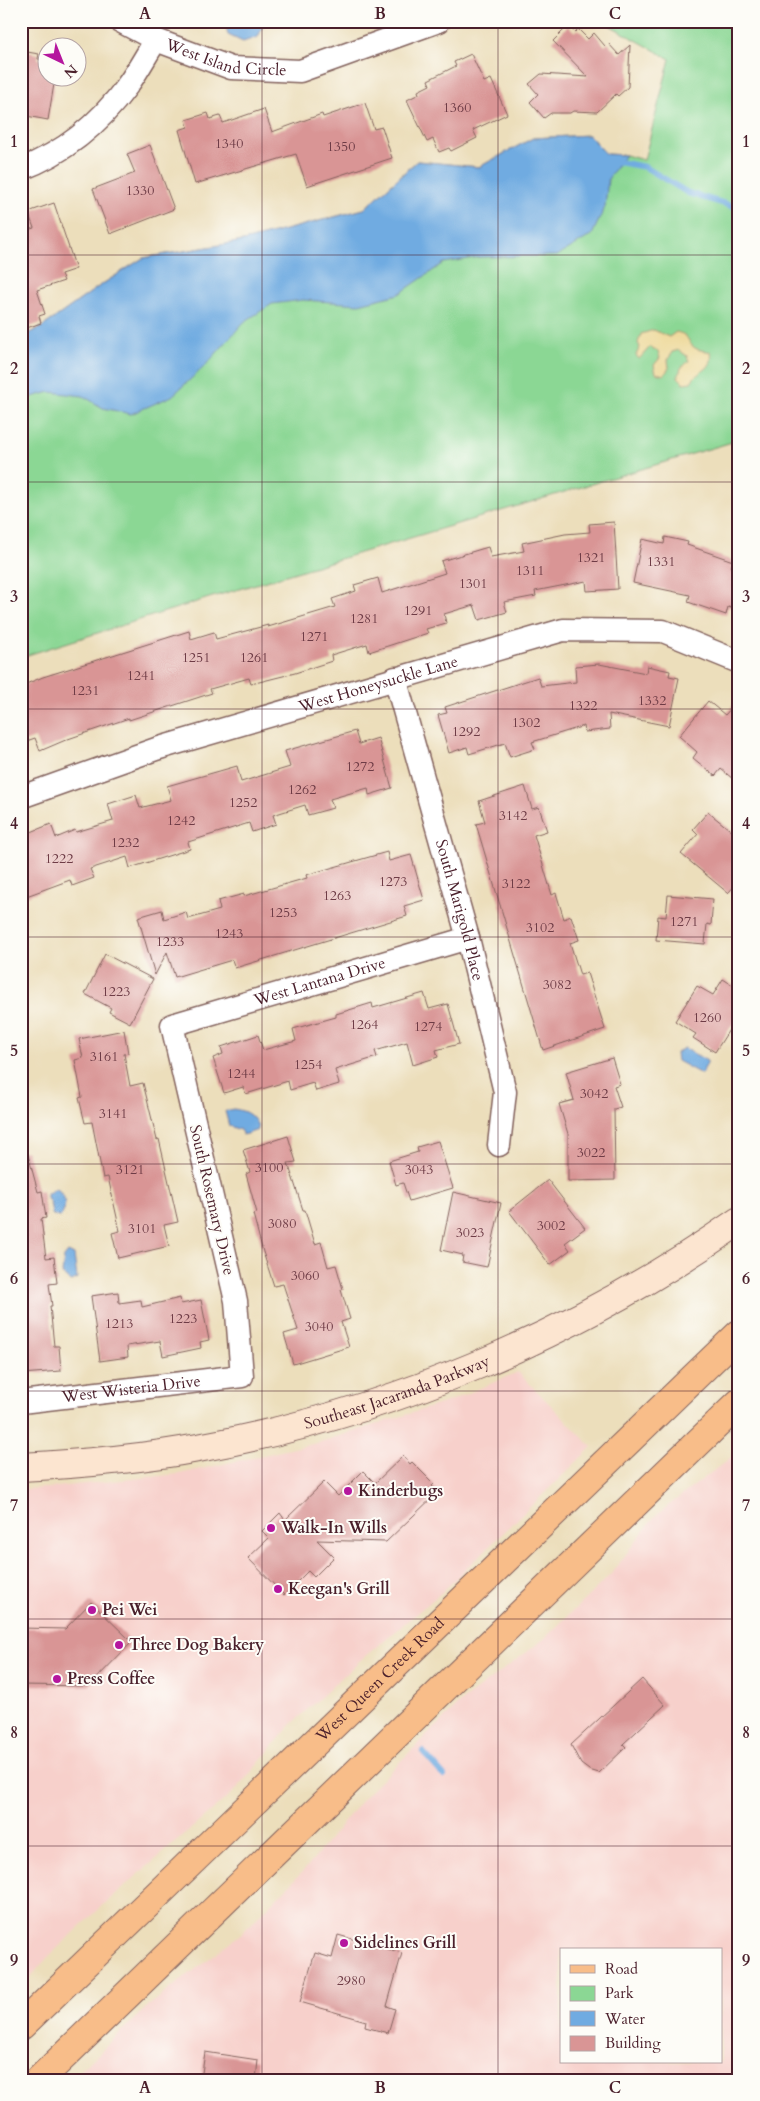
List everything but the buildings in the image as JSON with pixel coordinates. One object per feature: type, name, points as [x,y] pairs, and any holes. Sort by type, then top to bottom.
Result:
[{"type":"main road","name":"West Queen Creek Road","points":[[21,2026],[739,1334]]},
{"type":"main road","points":[[39,2080],[739,1403]]},
{"type":"street","name":"West Island Circle","points":[[120,21],[156,40],[231,68],[300,71],[439,21]]},
{"type":"street","name":"West Island Circle","points":[[21,169],[57,152],[86,131],[109,108],[127,86],[156,40]]},
{"type":"street","name":"West Honeysuckle Lane","points":[[21,797],[156,749],[563,630],[663,631],[739,662]]},
{"type":"street","name":"South Marigold Place","points":[[395,678],[468,938],[505,1092],[499,1145]]},
{"type":"street","name":"West Lantana Drive","points":[[172,1025],[468,938]]},
{"type":"street","name":"South Rosemary Drive","points":[[172,1025],[236,1301],[242,1376]]},
{"type":"street","name":"Southeast Jacaranda Parkway","points":[[21,1467],[88,1463],[198,1448],[326,1418],[395,1396],[481,1364],[570,1323],[643,1282],[739,1221]]},
{"type":"street","name":"West Wisteria Drive","points":[[21,1402],[242,1376]]},
{"type":"shaded area","points":[[518,1372],[592,1447],[442,1592],[357,1663],[289,1727],[237,1789],[111,1898],[48,1957],[21,1988],[21,1489],[179,1474],[317,1443],[450,1401]]},
{"type":"shaded area","points":[[739,1451],[739,2080],[71,2080],[147,2007],[242,1933],[306,1868],[366,1795],[462,1701],[544,1639],[611,1574],[655,1516]]},
{"type":"green space","points":[[602,21],[739,21],[739,440],[209,598],[21,657],[21,337],[42,327],[143,258],[244,241],[364,209],[417,161],[479,167],[533,138],[589,135],[606,154],[625,155],[644,160],[670,59]]},
{"type":"sand","points":[[654,330],[669,337],[676,332],[681,333],[698,350],[711,352],[708,367],[691,382],[684,383],[678,377],[681,368],[689,361],[687,356],[679,350],[672,352],[668,360],[669,368],[664,375],[656,373],[654,365],[660,358],[658,351],[650,347],[639,359],[636,355],[640,347],[638,343],[641,334]]},
{"type":"water","points":[[225,21],[262,21],[263,26],[258,37],[243,42],[228,35]]},
{"type":"water","points":[[589,135],[606,154],[625,155],[608,179],[605,207],[592,235],[557,256],[480,257],[444,263],[399,294],[359,304],[303,300],[272,304],[244,322],[204,367],[172,396],[131,414],[103,408],[83,396],[50,392],[21,400],[21,337],[42,327],[143,258],[244,241],[364,209],[417,161],[479,167],[533,138]]},
{"type":"water","points":[[684,1048],[707,1061],[701,1074],[677,1061],[676,1053]]},
{"type":"water","points":[[233,1109],[250,1115],[256,1121],[258,1130],[243,1135],[240,1130],[229,1126],[225,1111]]},
{"type":"water","points":[[56,1188],[62,1194],[65,1206],[60,1217],[52,1215],[50,1201],[47,1199],[47,1194]]},
{"type":"water","points":[[68,1252],[74,1255],[77,1278],[71,1282],[62,1274],[64,1257]]},
{"type":"waterway","points":[[619,162],[645,167],[688,193],[739,208]]},
{"type":"waterway","points":[[423,1752],[444,1776]]},
{"type":"place","name":"Kinderbugs","points":[[348,1491]]},
{"type":"place","name":"Walk-In Wills","points":[[271,1528]]},
{"type":"place","name":"Keegan's Grill","points":[[278,1589]]},
{"type":"place","name":"Pei Wei","points":[[92,1610]]},
{"type":"place","name":"Three Dog Bakery","points":[[119,1645]]},
{"type":"place","name":"Press Coffee","points":[[57,1679]]},
{"type":"place","name":"Sidelines Grill","points":[[344,1943]]}]
